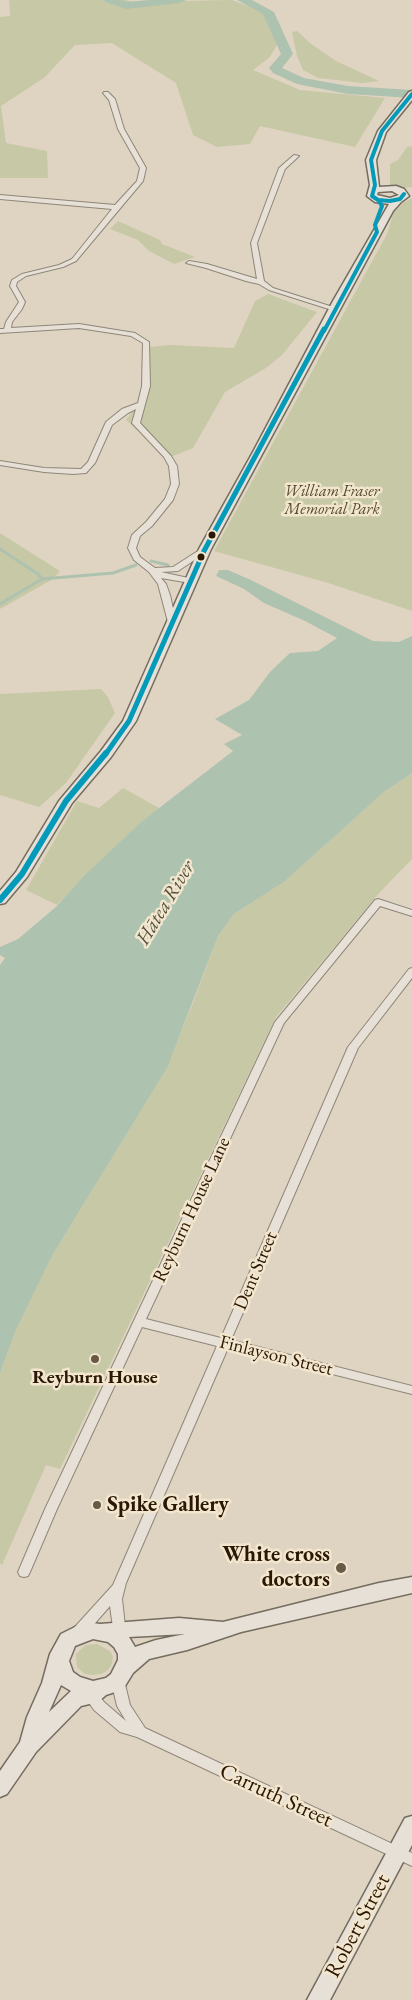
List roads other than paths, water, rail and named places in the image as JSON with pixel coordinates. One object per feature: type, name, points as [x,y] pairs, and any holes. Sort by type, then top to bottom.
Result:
[{"type":"main road","points":[[376,232],[375,225],[382,206],[372,196],[374,190],[371,160],[382,132],[411,95]]},
{"type":"main road","points":[[374,156],[377,160],[381,180],[402,192]]},
{"type":"main road","points":[[374,190],[402,192]]},
{"type":"main road","points":[[378,200],[402,192]]},
{"type":"main road","points":[[0,900],[22,874],[66,801],[106,754],[129,721],[204,551],[376,232],[402,192]]},
{"type":"main road","points":[[0,1788],[29,1746],[76,1698],[104,1684],[142,1653],[187,1642],[224,1629],[379,1591],[412,1585]]},
{"type":"main road","points":[[29,1746],[37,1717],[52,1683],[63,1646],[76,1635],[84,1632],[114,1634],[179,1626],[224,1629]]},
{"type":"main road","points":[[104,1684],[128,1653],[114,1634]]},
{"type":"main road","points":[[59,1661],[61,1670],[66,1678],[104,1684]]},
{"type":"main road","name":"Robert Street","points":[[318,2000],[405,1857],[412,1826]]},
{"type":"street","points":[[4,331],[20,309],[22,302],[13,286],[14,281],[24,275],[60,266],[74,260],[140,181],[143,168],[121,129],[112,99],[106,93]]},
{"type":"street","points":[[261,282],[254,243],[282,168],[296,156]]},
{"type":"street","points":[[0,198],[117,207]]},
{"type":"street","points":[[189,263],[207,266],[248,280],[261,282],[271,289],[334,309]]},
{"type":"street","points":[[4,331],[79,326],[127,333],[142,338],[147,347],[145,365],[147,382],[136,424],[167,456],[172,466],[175,484],[169,500],[133,541],[132,548],[135,554],[156,576],[164,590],[172,622]]},
{"type":"street","points":[[0,463],[44,470],[83,471],[91,463],[109,424],[124,411],[140,405]]},
{"type":"street","points":[[149,569],[163,571],[175,569],[204,551]]},
{"type":"street","points":[[149,569],[167,577],[190,581]]},
{"type":"street","name":"Reyburn House Lane","points":[[24,1572],[280,1022],[378,902],[412,913]]},
{"type":"street","name":"Dent Street","points":[[114,1634],[116,1599],[120,1583],[226,1343],[353,1047],[412,971]]},
{"type":"street","name":"Finlayson Street","points":[[140,1322],[412,1390]]},
{"type":"street","name":"Dent Street","points":[[76,1635],[102,1610],[120,1583]]},
{"type":"street","points":[[104,1684],[124,1706],[140,1732]]},
{"type":"street","name":"Carruth Street","points":[[104,1684],[117,1723],[125,1728],[140,1732],[405,1857]]},
{"type":"water","name":"Hātea River","points":[[219,570],[228,570],[253,581],[373,641],[399,642],[412,636],[412,773],[384,792],[284,882],[234,914],[218,936],[167,1068],[53,1254],[15,1332],[0,1373],[0,965],[5,958],[0,955],[0,947],[18,939],[57,906],[83,877],[141,822],[233,751],[224,744],[242,735],[215,719],[249,700],[270,672],[290,653],[318,651],[337,638],[264,603],[244,589],[216,576]]},
{"type":"waterway","points":[[110,0],[126,6],[180,0]]},
{"type":"waterway","points":[[243,0],[268,12],[287,54],[275,68],[277,70],[301,81],[348,90],[412,94]]},
{"type":"waterway","points":[[0,549],[38,574],[42,579]]},
{"type":"waterway","points":[[151,561],[168,565]]},
{"type":"waterway","points":[[42,579],[113,573],[136,565]]},
{"type":"waterway","points":[[0,604],[42,579]]},
{"type":"place","name":"Reyburn House","points":[[95,1359]]},
{"type":"place","name":"Spike Gallery","points":[[97,1505]]},
{"type":"place","name":"White cross doctors","points":[[341,1568]]},
{"type":"park label","name":"William Fraser Memorial Park","points":[[332,501]]}]
